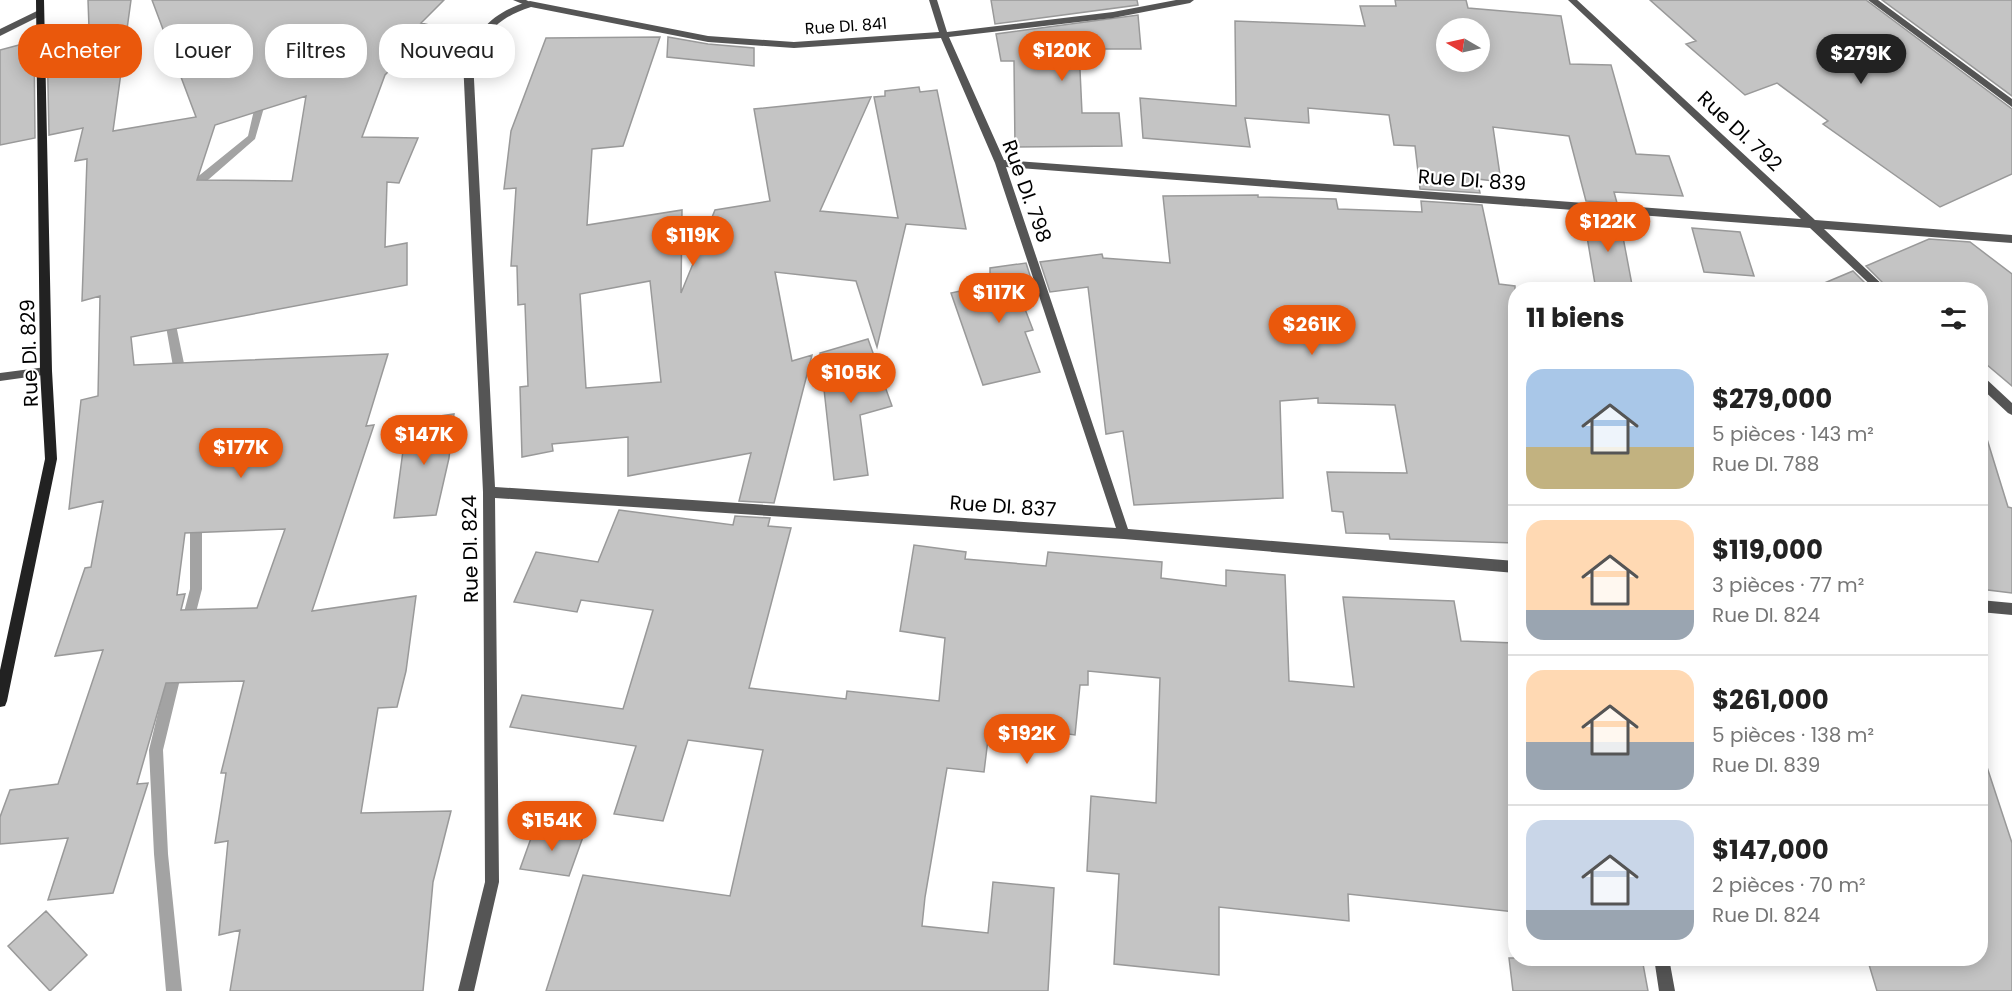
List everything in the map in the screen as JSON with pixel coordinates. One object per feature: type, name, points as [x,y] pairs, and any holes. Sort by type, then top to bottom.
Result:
[{"type":"street","name":"Rue DI. 829","points":[[0,701],[51,459],[46,371],[40,0]]},
{"type":"street","name":"Rue DI. 841","points":[[518,0],[708,39],[794,45],[944,35],[1113,15],[1190,0]]},
{"type":"street","name":"Rue DI. 798","points":[[933,0],[944,35],[1000,164],[1124,534]]},
{"type":"street","name":"Rue DI. 792","points":[[1572,0],[1875,282]]},
{"type":"street","points":[[1872,0],[2012,104]]},
{"type":"street","name":"Rue DI. 824","points":[[466,991],[492,882],[489,492],[468,60],[484,28],[507,12],[531,2]]},
{"type":"street","points":[[0,33],[39,14]]},
{"type":"street","name":"Rue DI. 839","points":[[1000,164],[2012,239]]},
{"type":"street","points":[[0,378],[46,371]]},
{"type":"street","points":[[1988,388],[2012,410]]},
{"type":"street","name":"Rue DI. 837","points":[[489,492],[1124,534],[1508,566]]},
{"type":"street","points":[[1988,607],[2012,609]]},
{"type":"street","points":[[1662,966],[1667,991]]},
{"type":"building","points":[[88,0],[131,0],[128,24],[89,24]]},
{"type":"building","points":[[152,0],[444,0],[421,23],[425,24],[379,24],[379,78],[384,78],[362,137],[418,138],[399,183],[387,182],[385,247],[407,243],[407,285],[131,337],[134,365],[388,354],[366,426],[374,425],[312,611],[416,596],[406,671],[397,707],[378,708],[361,813],[451,811],[433,882],[423,991],[230,991],[240,930],[219,935],[228,841],[215,843],[226,773],[221,773],[244,681],[166,683],[137,784],[148,783],[113,893],[48,900],[68,838],[0,844],[0,817],[10,790],[58,784],[103,650],[55,656],[85,568],[91,567],[103,501],[69,509],[81,400],[98,396],[100,296],[82,301],[87,159],[75,161],[83,128],[49,135],[48,78],[120,78],[113,131],[196,117],[181,78],[253,78],[253,24],[161,24]],"holes":[[[306,96],[292,181],[197,180],[215,125]],[[285,529],[257,608],[181,610],[185,594],[177,595],[185,533]]]},
{"type":"building","points":[[991,0],[1137,0],[1138,5],[995,24]]},
{"type":"building","points":[[1395,0],[1466,0],[1468,8],[1561,16],[1570,64],[1611,65],[1636,154],[1669,156],[1683,196],[1614,192],[1617,203],[1586,201],[1569,136],[1493,127],[1501,182],[1477,179],[1480,193],[1420,189],[1415,146],[1394,145],[1389,115],[1308,108],[1309,123],[1245,118],[1250,147],[1143,138],[1140,98],[1236,106],[1235,21],[1365,26],[1360,6],[1396,6]]},
{"type":"building","points":[[1650,0],[1866,0],[2012,109],[2012,174],[1940,207],[1823,124],[1828,121],[1777,83],[1745,95],[1686,44],[1696,41]]},
{"type":"building","points":[[1882,0],[2012,0],[2012,96]]},
{"type":"building","points":[[1138,15],[1141,49],[1079,49],[1082,113],[1119,113],[1122,146],[1015,147],[1014,61],[1001,61],[996,34]]},
{"type":"building","points":[[660,37],[623,146],[592,149],[587,225],[682,210],[681,293],[715,210],[770,201],[754,109],[871,97],[820,211],[898,218],[874,97],[885,96],[885,91],[919,87],[920,92],[937,90],[966,229],[906,224],[877,347],[856,281],[775,272],[792,361],[812,355],[774,503],[739,501],[751,453],[628,476],[628,437],[552,444],[553,451],[522,457],[520,387],[528,386],[525,304],[518,305],[517,266],[511,266],[516,188],[504,189],[511,131],[546,38]],"holes":[[[650,281],[661,382],[586,388],[580,294]]]},
{"type":"building","points":[[668,37],[708,44],[754,48],[754,66],[667,57]]},
{"type":"building","points":[[18,45],[18,78],[34,78],[35,138],[0,145],[0,50]]},
{"type":"building","points":[[1258,195],[1258,197],[1336,199],[1338,209],[1422,212],[1421,201],[1482,205],[1499,284],[1508,285],[1508,543],[1390,539],[1389,534],[1346,533],[1343,512],[1332,511],[1327,472],[1407,473],[1395,405],[1318,403],[1318,398],[1280,401],[1283,498],[1134,505],[1123,431],[1106,434],[1088,287],[1050,292],[1040,262],[1102,254],[1103,258],[1170,263],[1163,196]]},
{"type":"building","points":[[1589,213],[1619,216],[1631,282],[1595,282],[1585,225],[1592,226]]},
{"type":"building","points":[[1692,228],[1740,232],[1754,276],[1704,272]]},
{"type":"building","points":[[1929,239],[1970,242],[2012,274],[2012,386],[1988,366],[1988,282],[1882,282],[1866,266]]},
{"type":"building","points":[[1026,263],[1036,294],[1020,296],[1033,330],[1025,332],[1040,372],[983,385],[951,293],[983,286],[981,275],[990,274],[990,268]]},
{"type":"building","points":[[1853,271],[1864,282],[1827,282]]},
{"type":"building","points":[[868,339],[892,406],[860,415],[868,475],[834,480],[820,353]]},
{"type":"building","points":[[454,414],[449,458],[436,515],[394,518],[407,421]]},
{"type":"building","points":[[1988,442],[2008,507],[2012,508],[2012,593],[1988,590]]},
{"type":"building","points":[[619,510],[733,525],[735,516],[770,518],[768,526],[791,528],[749,688],[846,699],[847,691],[939,701],[945,638],[900,631],[914,545],[966,552],[965,559],[1046,566],[1048,552],[1162,562],[1161,578],[1226,586],[1226,570],[1285,575],[1289,681],[1354,687],[1343,597],[1454,601],[1461,641],[1508,643],[1508,911],[1348,894],[1349,921],[1219,907],[1219,975],[1114,964],[1119,874],[1087,871],[1091,796],[1156,803],[1160,678],[1088,671],[1088,685],[1080,685],[1075,735],[990,723],[984,772],[947,768],[925,897],[922,926],[988,933],[993,882],[1054,888],[1048,991],[546,991],[583,875],[730,896],[763,750],[688,740],[663,821],[614,814],[636,746],[510,727],[522,695],[623,709],[653,610],[581,600],[577,612],[514,602],[536,552],[598,562]]},
{"type":"building","points":[[1988,770],[2012,843],[2012,991],[1877,991],[1869,966],[1988,966]]},
{"type":"building","points":[[535,827],[584,834],[569,876],[520,869]]},
{"type":"building","points":[[46,911],[87,955],[50,991],[8,946]]},
{"type":"building","points":[[1510,966],[1643,966],[1648,991],[1513,991]]},
{"type":"waterway","points":[[189,190],[252,137],[262,97]]},
{"type":"waterway","points":[[169,315],[181,378]]},
{"type":"waterway","points":[[187,624],[196,589],[196,517]]},
{"type":"waterway","points":[[174,991],[161,854],[156,750],[176,667]]}]
